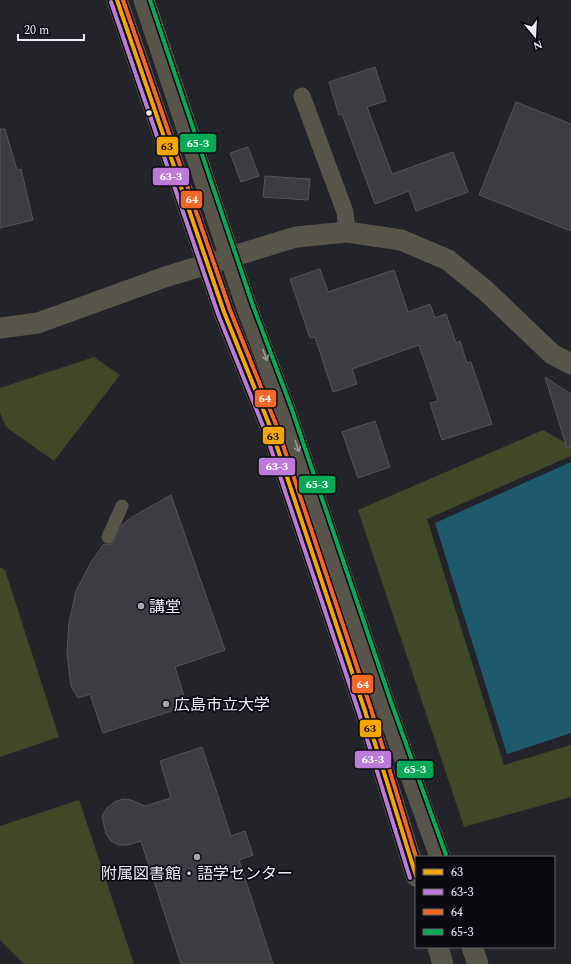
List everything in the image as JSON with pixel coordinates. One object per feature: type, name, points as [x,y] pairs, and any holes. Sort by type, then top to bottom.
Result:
[{"type":"street","points":[[117,0],[209,264],[224,312],[276,444],[365,711],[415,873]]},
{"type":"street","points":[[144,0],[231,257],[440,856]]},
{"type":"street","points":[[302,96],[345,212],[347,232]]},
{"type":"street","points":[[0,328],[38,323],[165,277],[296,237],[347,232],[401,240],[448,260],[486,291],[552,354],[571,364]]},
{"type":"street","points":[[108,537],[122,506]]},
{"type":"street","points":[[438,948],[443,964]]},
{"type":"street","points":[[472,948],[478,964]]},
{"type":"green space","points":[[94,357],[120,375],[54,461],[6,427],[0,413],[0,388]]},
{"type":"green space","points":[[543,430],[571,446],[571,456],[427,519],[504,765],[571,745],[571,797],[464,827],[358,510]]},
{"type":"green space","points":[[0,567],[5,570],[59,737],[0,757]]},
{"type":"green space","points":[[79,800],[134,964],[24,964],[0,940],[0,826]]},
{"type":"water","points":[[571,462],[571,733],[507,754],[435,523]]},
{"type":"building","points":[[375,67],[386,101],[367,107],[392,174],[453,152],[468,192],[416,211],[409,191],[375,204],[342,114],[339,115],[329,82]]},
{"type":"building","points":[[516,102],[571,124],[571,231],[479,195]]},
{"type":"building","points":[[0,129],[5,129],[17,170],[21,169],[33,220],[0,228]]},
{"type":"building","points":[[248,147],[259,176],[241,182],[230,153]]},
{"type":"building","points":[[265,176],[310,179],[308,200],[263,197]]},
{"type":"building","points":[[320,269],[328,292],[394,270],[408,312],[430,304],[435,318],[446,314],[456,343],[460,341],[467,363],[471,362],[492,424],[442,440],[430,403],[438,401],[419,345],[352,369],[357,384],[333,392],[315,337],[310,338],[290,279]]},
{"type":"building","points":[[545,377],[571,394],[571,447],[567,448]]},
{"type":"building","points":[[375,421],[390,467],[358,478],[342,432]]},
{"type":"building","name":"講堂","points":[[171,495],[225,650],[175,667],[187,706],[103,733],[90,694],[78,698],[71,686],[67,654],[69,622],[76,591],[91,562],[104,544],[108,545],[113,543],[122,525],[132,517]]},
{"type":"building","name":"附属図書館・語学センター","points":[[202,747],[231,836],[245,831],[253,855],[239,860],[273,964],[181,964],[141,841],[128,845],[119,845],[111,841],[106,834],[102,816],[107,808],[114,802],[123,799],[131,800],[145,806],[171,798],[160,761]]},
{"type":"transit line","name":"63","points":[[117,0],[224,312],[271,429],[365,711],[415,873]]},
{"type":"transit line","name":"64","points":[[123,0],[230,310],[277,427],[371,709],[416,856]]},
{"type":"transit line","name":"65-3","points":[[150,0],[252,303],[291,407],[391,702],[446,855]]},
{"type":"transit line","name":"63-3","points":[[111,2],[218,314],[265,431],[359,713],[410,878]]},
{"type":"place","name":"講堂","points":[[141,606]]},
{"type":"place","name":"広島市立大学","points":[[166,704]]},
{"type":"place","name":"附属図書館・語学センター","points":[[197,857]]}]
